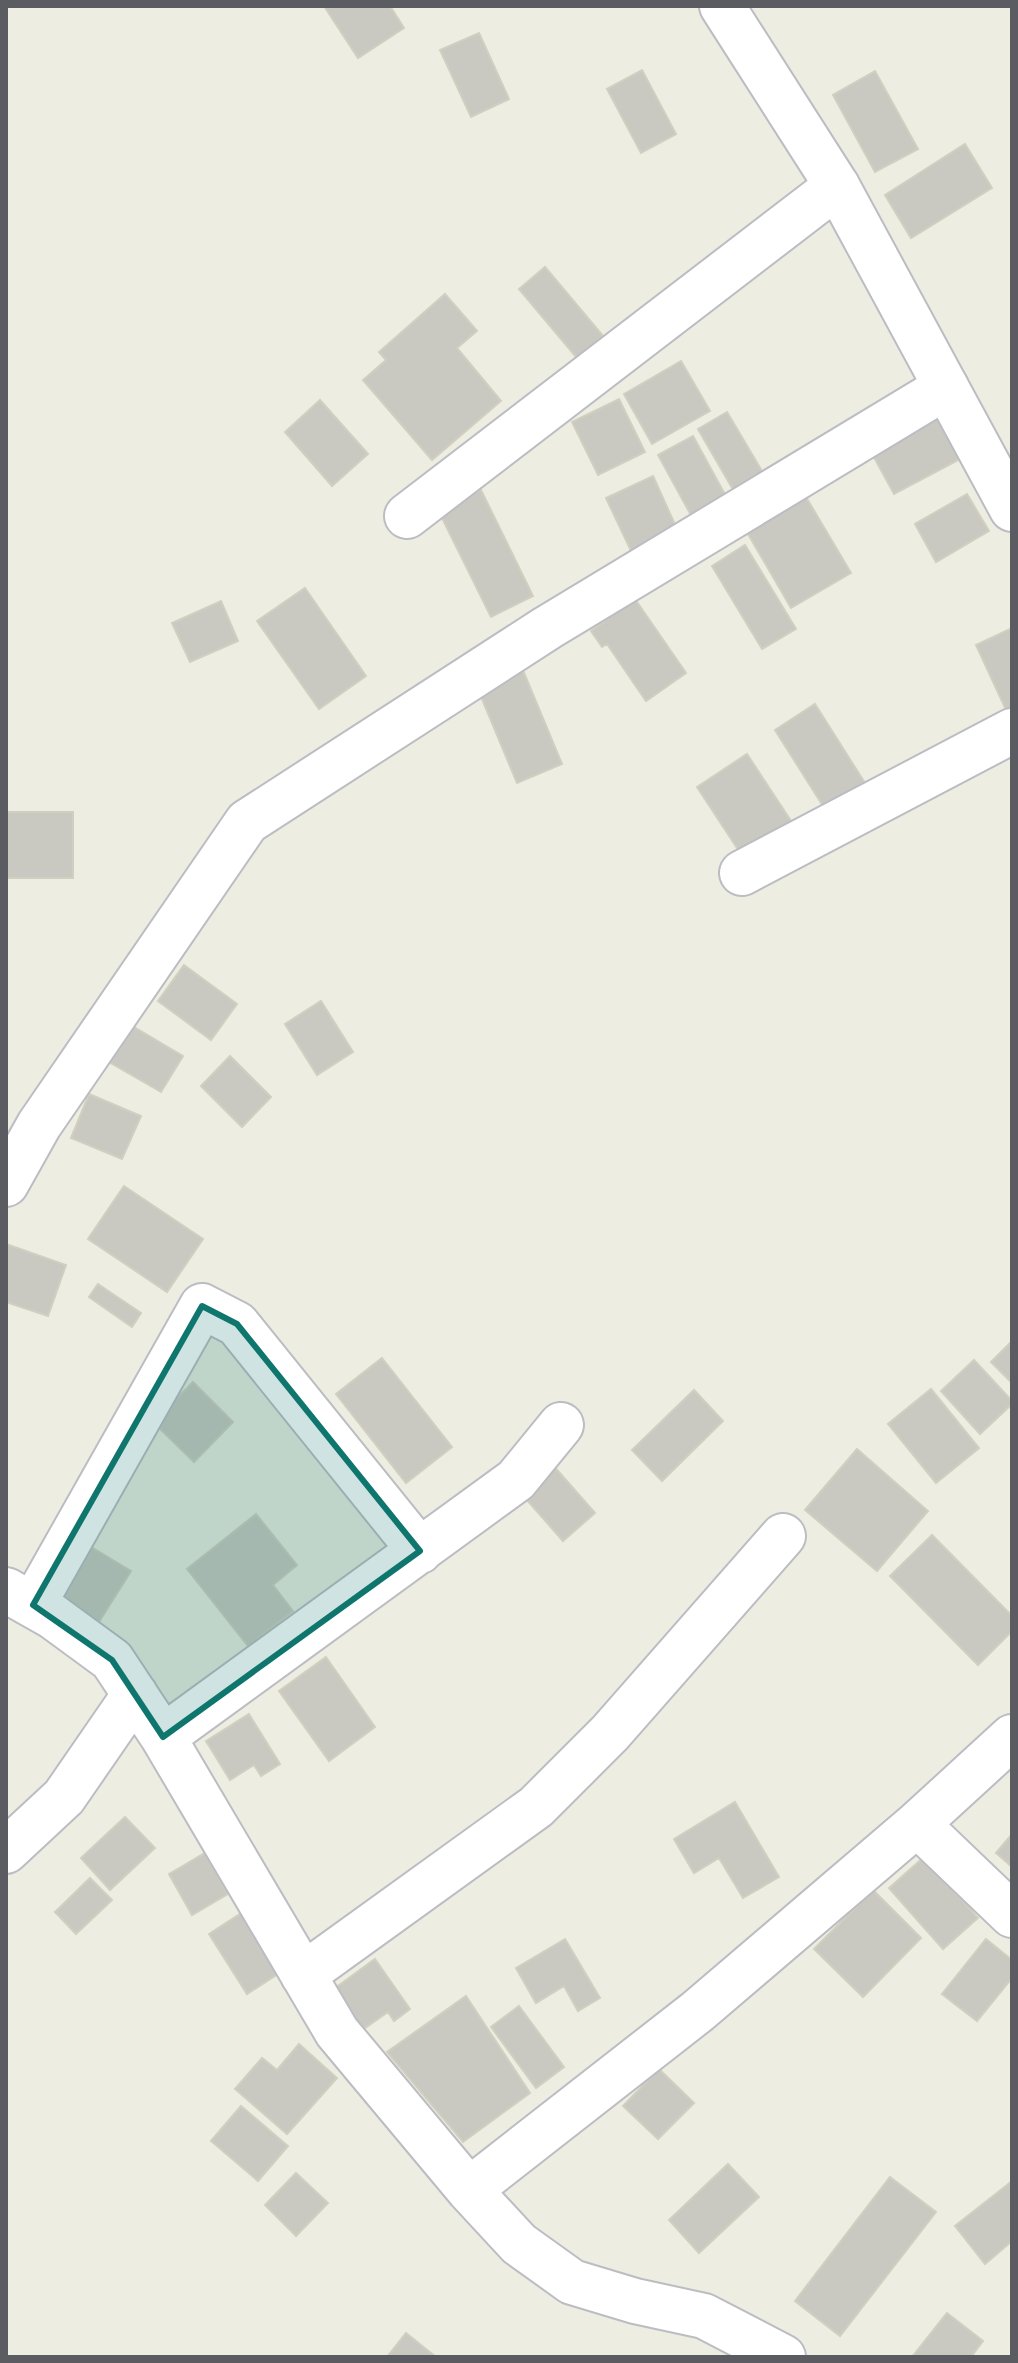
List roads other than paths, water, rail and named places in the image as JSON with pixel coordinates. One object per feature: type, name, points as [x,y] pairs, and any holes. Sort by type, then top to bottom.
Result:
[{"type":"street","points":[[722,6],[837,186],[1012,509]]},
{"type":"street","points":[[407,516],[837,186]]},
{"type":"street","points":[[6,1184],[39,1125],[247,822],[547,628],[946,387]]},
{"type":"street","points":[[742,873],[1012,731]]},
{"type":"street","points":[[420,1551],[237,1324],[202,1306],[20,1598],[52,1616],[112,1660],[163,1737],[337,2032],[469,2190],[519,2244],[572,2282],[635,2301],[704,2316],[783,2357]]},
{"type":"street","points":[[163,1737],[516,1480],[561,1425]]},
{"type":"street","points":[[303,1975],[536,1807],[610,1733],[783,1536]]},
{"type":"street","points":[[6,1851],[64,1797],[135,1694]]},
{"type":"street","points":[[469,2190],[698,2011],[917,1824],[1012,1737]]},
{"type":"street","points":[[917,1824],[1012,1915]]}]
